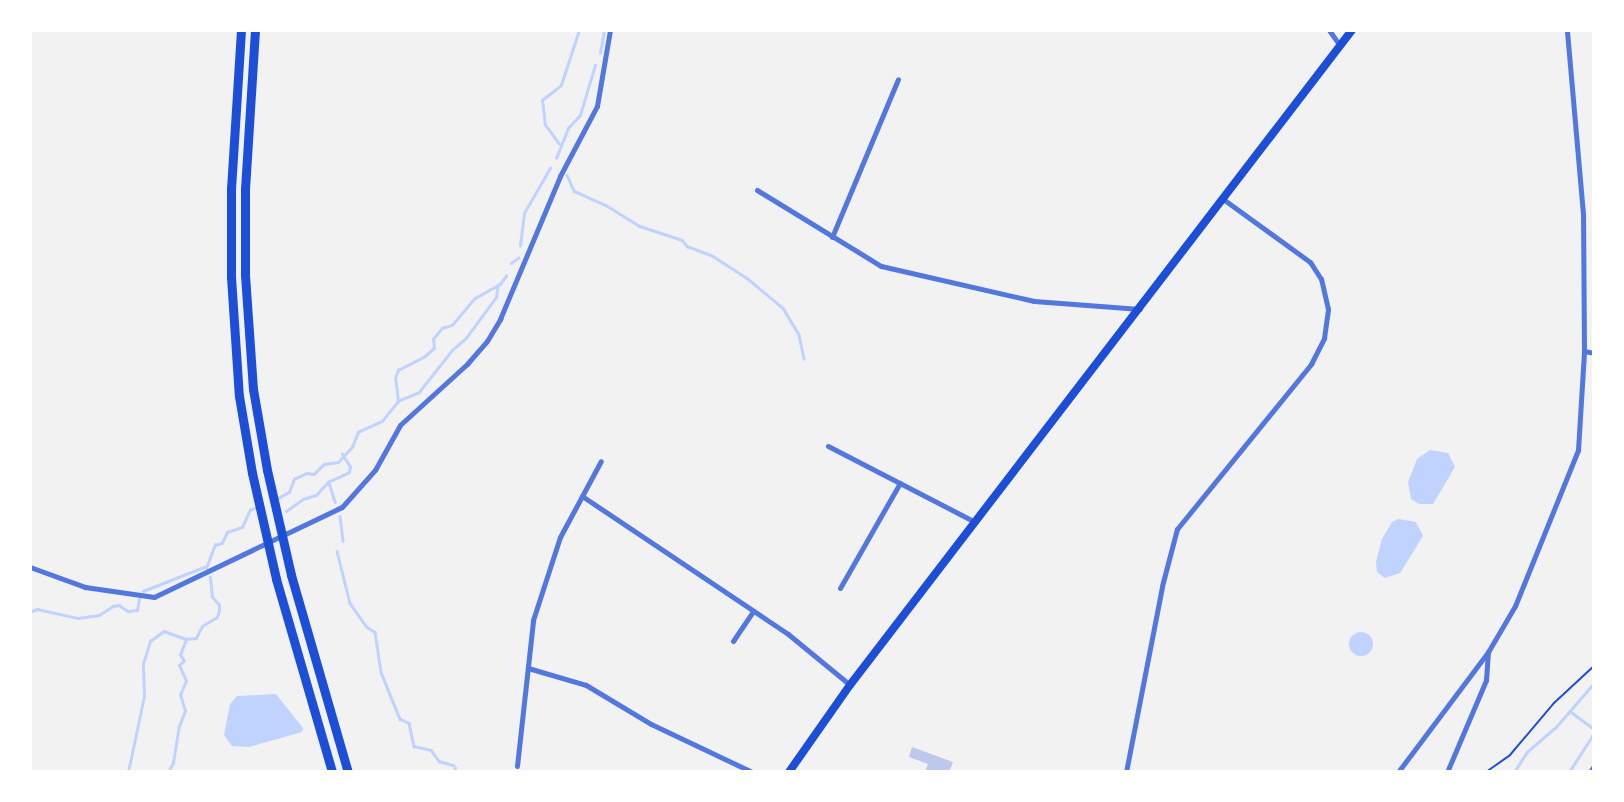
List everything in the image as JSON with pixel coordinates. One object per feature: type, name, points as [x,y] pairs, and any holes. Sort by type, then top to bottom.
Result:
[{"type":"highway","points":[[241,30],[233,135],[231,264],[234,337],[245,431],[276,579],[332,772]]},
{"type":"highway","points":[[255,30],[248,109],[245,275],[247,332],[259,428],[291,575],[348,772]]},
{"type":"main road","points":[[789,772],[850,685],[1352,30]]},
{"type":"street","points":[[30,567],[85,587],[154,597],[303,528],[342,507],[375,470],[401,425],[467,364],[487,341],[500,319],[560,176],[597,106],[610,30]]},
{"type":"street","points":[[1329,30],[1339,46]]},
{"type":"street","points":[[1398,772],[1488,652],[1516,606],[1578,450],[1584,351],[1583,214],[1567,30]]},
{"type":"street","points":[[832,237],[898,79]]},
{"type":"street","points":[[757,190],[881,266],[1034,301],[1140,309]]},
{"type":"street","points":[[1126,772],[1162,586],[1177,529],[1311,364],[1324,338],[1328,309],[1321,279],[1310,262],[1223,199]]},
{"type":"street","points":[[1584,351],[1594,354]]},
{"type":"street","points":[[828,446],[975,522]]},
{"type":"street","points":[[517,766],[533,620],[560,537],[601,461]]},
{"type":"street","points":[[840,588],[900,483]]},
{"type":"street","points":[[582,496],[788,634],[850,685]]},
{"type":"street","points":[[733,642],[753,611]]},
{"type":"street","points":[[1447,772],[1486,680],[1488,652]]},
{"type":"street","points":[[528,668],[586,685],[651,724],[752,772]]},
{"type":"street","points":[[1590,772],[1594,766]]},
{"type":"path","points":[[1486,772],[1510,755],[1554,703],[1594,666]]},
{"type":"water","points":[[1430,450],[1448,453],[1455,467],[1433,504],[1419,504],[1411,499],[1408,482],[1417,459]]},
{"type":"water","points":[[1398,519],[1416,522],[1423,536],[1400,573],[1385,578],[1377,572],[1376,562],[1382,539],[1392,522]]},
{"type":"water","points":[[1361,632],[1369,636],[1373,644],[1369,652],[1361,656],[1353,652],[1349,644],[1353,636]]},
{"type":"water","points":[[276,694],[303,728],[302,732],[249,747],[232,746],[224,735],[230,704],[237,696]]},
{"type":"building","points":[[912,747],[953,762],[949,772],[925,772],[928,764],[909,757]]},
{"type":"waterway","points":[[559,144],[545,125],[542,100],[561,85],[579,30]]},
{"type":"waterway","points":[[600,53],[604,30]]},
{"type":"waterway","points":[[556,158],[568,128],[580,115],[595,65]]},
{"type":"waterway","points":[[520,246],[524,213],[550,168]]},
{"type":"waterway","points":[[567,175],[574,191],[606,205],[640,226],[682,240],[687,246],[713,256],[747,278],[783,308],[799,335],[804,358]]},
{"type":"waterway","points":[[511,263],[518,258]]},
{"type":"waterway","points":[[398,401],[395,378],[398,370],[425,356],[434,348],[433,339],[442,328],[452,325],[475,298],[500,284],[506,276]]},
{"type":"waterway","points":[[276,499],[289,492],[294,479],[307,473],[314,474],[324,464],[338,462],[352,447],[358,432],[382,421],[398,401],[419,392],[452,350],[466,338],[496,297],[498,285]]},
{"type":"waterway","points":[[286,511],[303,499],[316,495],[328,482],[349,472],[350,467],[342,454]]},
{"type":"waterway","points":[[329,483],[335,502]]},
{"type":"waterway","points":[[206,568],[215,545],[222,543],[227,532],[242,527],[250,510],[257,507]]},
{"type":"waterway","points":[[340,516],[343,541]]},
{"type":"waterway","points":[[337,551],[350,603],[367,627],[375,632],[381,672],[400,719],[409,723],[414,746],[431,750],[439,761],[453,765]]},
{"type":"waterway","points":[[143,591],[204,567]]},
{"type":"waterway","points":[[168,772],[173,763],[179,726],[185,711],[180,695],[186,681],[179,665],[184,661],[180,655],[186,639],[196,638],[202,626],[217,617],[219,611],[219,605],[212,597],[210,577]]},
{"type":"waterway","points":[[30,612],[37,609],[78,618],[99,615],[119,605],[128,611],[137,610],[139,599]]},
{"type":"waterway","points":[[128,772],[144,696],[143,664],[150,641],[164,631],[186,639]]},
{"type":"waterway","points":[[1514,772],[1527,752],[1555,728],[1594,683]]},
{"type":"waterway","points":[[1570,711],[1594,729]]},
{"type":"waterway","points":[[1569,772],[1594,733]]},
{"type":"waterway","points":[[454,772],[455,768]]}]
